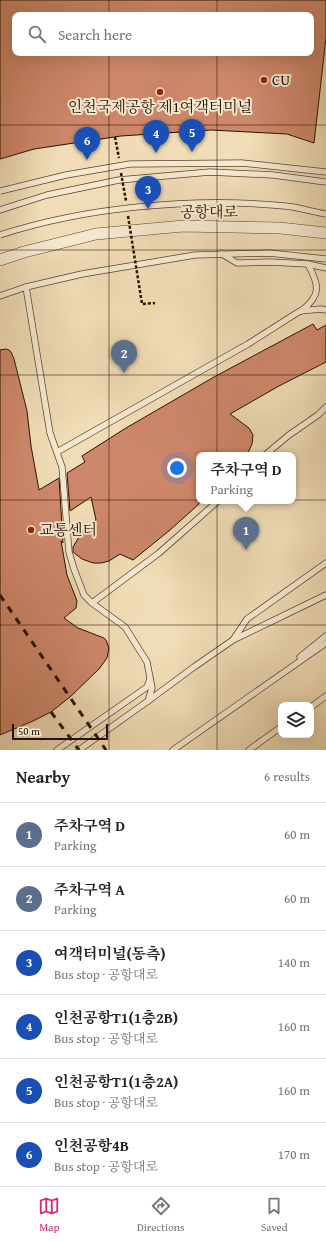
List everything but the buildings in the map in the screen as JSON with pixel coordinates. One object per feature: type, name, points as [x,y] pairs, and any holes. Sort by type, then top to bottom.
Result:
[{"type":"street","name":"공항대로","points":[[0,260],[24,252],[96,234],[183,226],[280,228],[326,233]]},
{"type":"lane","points":[[0,191],[66,175],[130,164],[242,163],[326,172]]},
{"type":"lane","points":[[0,210],[47,195],[119,180],[210,172],[273,175],[326,182]]},
{"type":"lane","points":[[0,235],[22,228],[73,217],[136,208],[190,204],[286,206],[326,214]]},
{"type":"lane","points":[[0,296],[26,287],[82,274],[195,255],[269,253],[326,259]]},
{"type":"lane","points":[[222,254],[237,263],[270,262],[308,264],[326,268]]},
{"type":"lane","points":[[57,452],[248,344],[300,311],[314,298],[317,288],[308,264]]},
{"type":"lane","points":[[26,287],[50,433],[62,467],[69,552],[74,569],[84,595],[92,603],[125,627],[147,662],[150,671],[152,688],[148,701]]},
{"type":"lane","points":[[300,311],[326,310]]},
{"type":"lane","points":[[269,452],[289,435],[318,415],[326,407]]},
{"type":"lane","points":[[92,603],[159,553],[215,504]]},
{"type":"lane","points":[[233,640],[247,619],[326,563]]},
{"type":"lane","points":[[78,750],[100,736],[194,666],[233,640],[326,595]]},
{"type":"lane","points":[[274,679],[326,636]]},
{"type":"lane","points":[[173,750],[326,643]]},
{"type":"lane","points":[[57,750],[147,687],[150,679]]},
{"type":"lane","points":[[314,705],[326,696]]},
{"type":"lane","points":[[249,750],[278,730]]},
{"type":"path","points":[[115,137],[119,160]]},
{"type":"path","points":[[120,167],[126,205]]},
{"type":"path","points":[[128,213],[142,304],[155,302]]},
{"type":"railway","points":[[0,595],[106,750]]},
{"type":"railway","points":[[51,712],[79,750]]},
{"type":"place","name":"CU","points":[[264,80]]},
{"type":"place","name":"인천국제공항 제1여객터미널","points":[[160,92]]},
{"type":"place","name":"인천공항T1(1층2A)","points":[[192,152]]},
{"type":"place","name":"인천공항T1(1층2B)","points":[[156,153]]},
{"type":"place","name":"인천공항4B","points":[[87,160]]},
{"type":"place","name":"여객터미널(동측)","points":[[148,209]]},
{"type":"place","name":"주차구역 A","points":[[124,373]]},
{"type":"place","name":"교통센터","points":[[31,530]]},
{"type":"place","name":"주차구역 D","points":[[246,550]]}]
